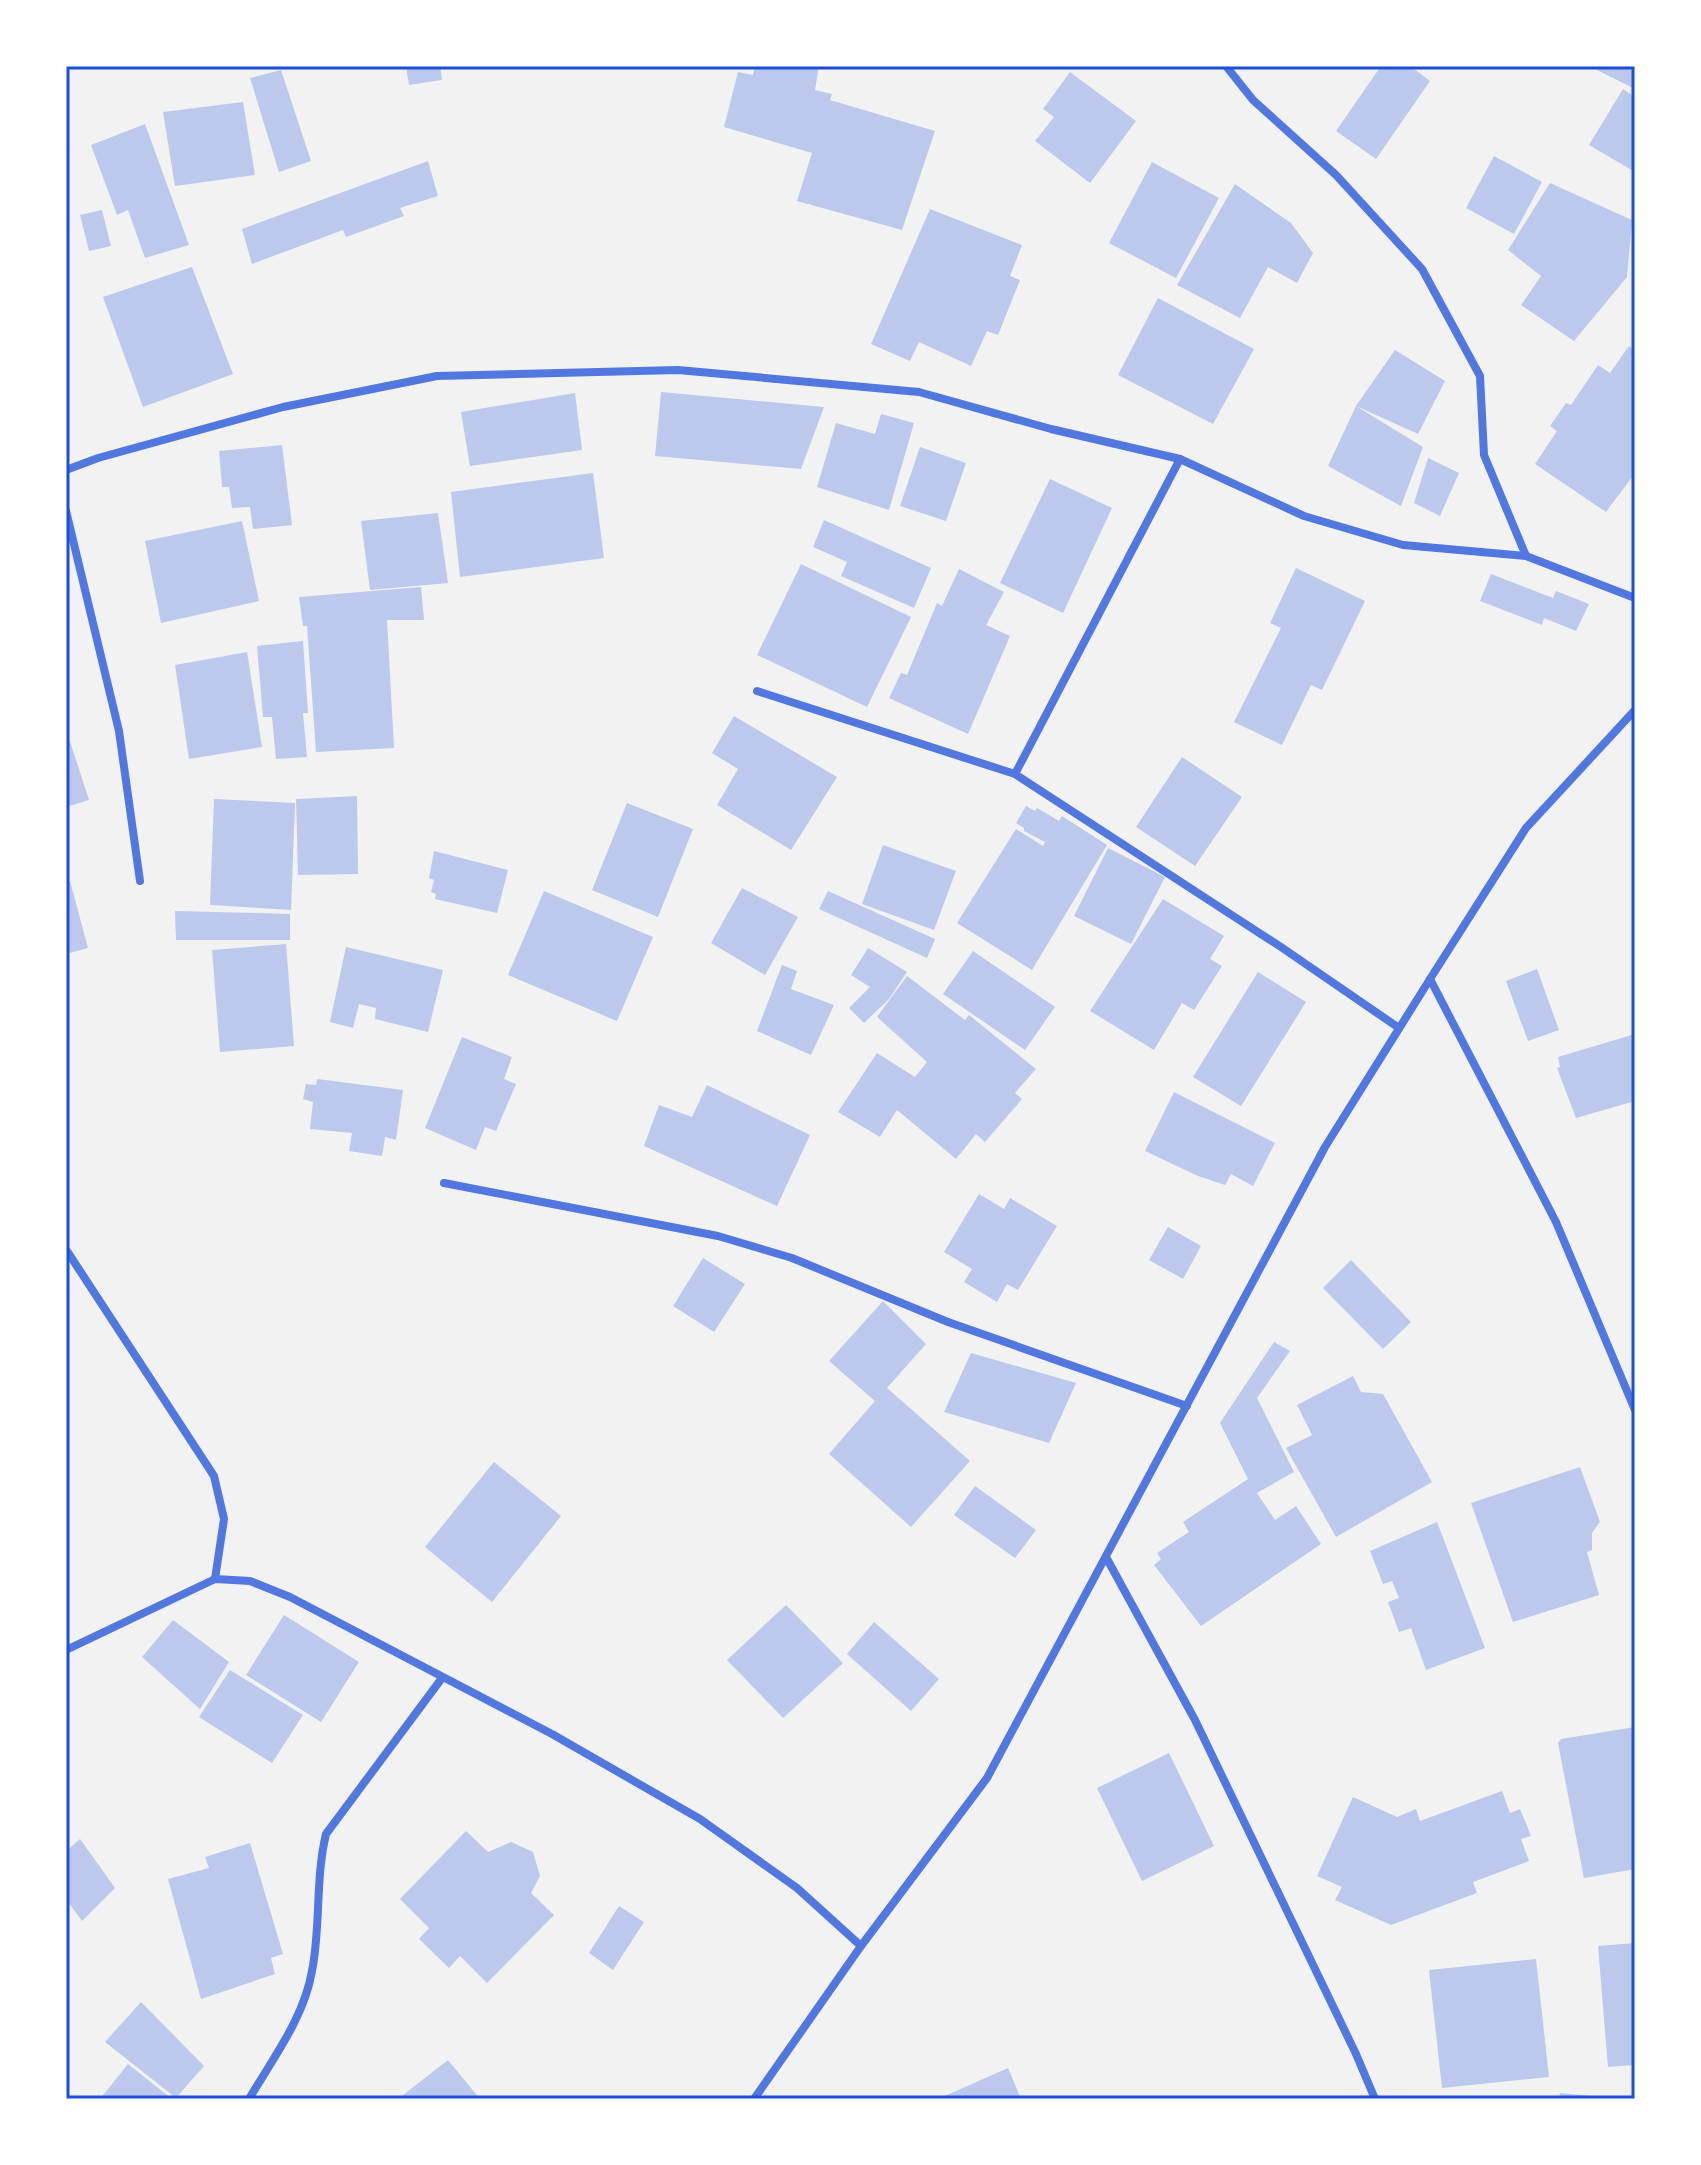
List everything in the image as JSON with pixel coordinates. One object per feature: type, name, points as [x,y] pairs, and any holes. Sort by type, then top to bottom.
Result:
[{"type":"street","points":[[1226,66],[1253,100],[1336,175],[1422,269],[1480,376],[1484,455],[1526,556]]},
{"type":"street","points":[[66,470],[98,458],[283,407],[437,376],[678,370],[919,392],[1051,429],[1180,459],[1304,516],[1403,545],[1526,556],[1635,598]]},
{"type":"street","points":[[1015,774],[1180,459]]},
{"type":"street","points":[[66,511],[119,731],[140,881]]},
{"type":"street","points":[[757,691],[1015,774],[1281,947],[1399,1028]]},
{"type":"street","points":[[754,2099],[861,1946],[987,1778],[1325,1147],[1430,979],[1526,828],[1635,710]]},
{"type":"street","points":[[1430,979],[1556,1222],[1635,1410]]},
{"type":"street","points":[[444,1183],[718,1236],[792,1258],[948,1322],[1187,1406]]},
{"type":"street","points":[[67,1251],[214,1476],[224,1519],[215,1579]]},
{"type":"street","points":[[1106,1557],[1195,1720],[1375,2099]]},
{"type":"street","points":[[66,1650],[215,1579],[250,1581],[290,1597],[552,1734],[700,1819],[797,1888],[861,1946]]},
{"type":"street","points":[[249,2099],[302,2008],[313,1970],[319,1862],[326,1834],[442,1678]]},
{"type":"building","points":[[406,66],[440,66],[442,80],[409,85]]},
{"type":"building","points":[[755,66],[819,66],[815,90],[832,94],[830,100],[935,131],[902,230],[797,201],[812,153],[724,127],[738,72],[753,75]]},
{"type":"building","points":[[1381,66],[1410,66],[1430,81],[1376,159],[1336,131]]},
{"type":"building","points":[[1589,66],[1635,66],[1635,89]]},
{"type":"building","points":[[281,70],[311,161],[279,172],[250,78]]},
{"type":"building","points":[[1070,72],[1136,121],[1090,183],[1035,141],[1054,117],[1043,109]]},
{"type":"building","points":[[1623,89],[1635,97],[1635,172],[1589,145]]},
{"type":"building","points":[[243,102],[255,175],[175,186],[163,112]]},
{"type":"building","points":[[145,124],[189,245],[145,258],[128,210],[117,215],[91,145]]},
{"type":"building","points":[[1494,156],[1542,182],[1514,234],[1466,208]]},
{"type":"building","points":[[428,161],[438,196],[400,208],[404,216],[346,237],[343,230],[252,264],[242,229]]},
{"type":"building","points":[[1152,162],[1219,198],[1176,278],[1109,243]]},
{"type":"building","points":[[1550,183],[1632,220],[1627,277],[1574,341],[1521,305],[1541,276],[1508,250]]},
{"type":"building","points":[[1235,184],[1291,223],[1313,253],[1297,283],[1268,267],[1240,318],[1177,285]]},
{"type":"building","points":[[930,209],[1022,245],[1010,276],[1020,280],[998,335],[987,331],[971,366],[919,342],[910,361],[871,344]]},
{"type":"building","points":[[102,210],[111,246],[89,251],[80,215]]},
{"type":"building","points":[[192,267],[233,374],[143,407],[103,297]]},
{"type":"building","points":[[1158,298],[1254,349],[1213,424],[1118,375]]},
{"type":"building","points":[[1629,346],[1635,351],[1635,473],[1606,512],[1535,464],[1557,431],[1550,426],[1566,403],[1571,405],[1598,365],[1610,373]]},
{"type":"building","points":[[1395,350],[1445,381],[1418,434],[1356,406]]},
{"type":"building","points":[[661,392],[824,407],[801,469],[655,456]]},
{"type":"building","points":[[575,393],[582,450],[470,466],[461,412]]},
{"type":"building","points":[[1356,406],[1423,447],[1401,506],[1328,466]]},
{"type":"building","points":[[881,414],[914,423],[889,510],[817,487],[836,423],[875,434]]},
{"type":"building","points":[[282,445],[292,525],[253,529],[250,507],[232,508],[229,487],[222,487],[219,451]]},
{"type":"building","points":[[920,447],[966,463],[946,521],[900,506]]},
{"type":"building","points":[[1428,458],[1459,473],[1440,516],[1414,503]]},
{"type":"building","points":[[593,473],[604,558],[460,577],[451,492]]},
{"type":"building","points":[[1050,479],[1112,508],[1063,613],[1000,583]]},
{"type":"building","points":[[438,513],[448,583],[370,590],[361,521]]},
{"type":"building","points":[[824,520],[931,568],[914,608],[841,576],[847,562],[813,547]]},
{"type":"building","points":[[242,521],[259,601],[161,623],[145,541]]},
{"type":"building","points":[[801,564],[911,617],[867,707],[757,655]]},
{"type":"building","points":[[1296,568],[1365,601],[1322,690],[1311,685],[1282,745],[1234,722],[1281,628],[1270,623]]},
{"type":"building","points":[[959,569],[1004,592],[986,625],[1010,636],[968,734],[889,698],[901,673],[907,675],[937,603],[942,606]]},
{"type":"building","points":[[1491,574],[1553,598],[1556,591],[1589,604],[1576,631],[1544,618],[1542,625],[1480,601]]},
{"type":"building","points":[[421,587],[424,620],[387,620],[394,748],[316,752],[307,626],[303,626],[299,597]]},
{"type":"building","points":[[303,641],[308,713],[303,713],[307,757],[276,759],[272,717],[263,717],[257,646]]},
{"type":"building","points":[[247,652],[262,747],[189,759],[175,665]]},
{"type":"building","points":[[734,716],[837,777],[791,850],[717,805],[738,769],[712,753]]},
{"type":"building","points":[[66,729],[89,800],[66,807]]},
{"type":"building","points":[[1182,757],[1242,797],[1195,866],[1136,827]]},
{"type":"building","points":[[357,796],[358,874],[298,875],[296,799]]},
{"type":"building","points":[[214,799],[295,803],[291,910],[210,905]]},
{"type":"building","points":[[627,803],[693,829],[658,917],[592,890]]},
{"type":"building","points":[[1026,806],[1035,811],[1037,808],[1059,821],[1062,816],[1107,845],[1032,970],[957,923],[1016,829],[1043,846],[1045,842],[1016,823]]},
{"type":"building","points":[[883,845],[956,871],[934,930],[862,904]]},
{"type":"building","points":[[1108,848],[1165,877],[1131,944],[1074,916]]},
{"type":"building","points":[[434,851],[508,870],[497,913],[435,899],[436,894],[431,892],[434,880],[429,878]]},
{"type":"building","points":[[70,881],[88,948],[66,954],[66,882]]},
{"type":"building","points":[[742,888],[798,917],[765,975],[711,943]]},
{"type":"building","points":[[544,891],[653,937],[617,1021],[508,975]]},
{"type":"building","points":[[828,891],[935,939],[927,958],[819,909]]},
{"type":"building","points":[[1163,899],[1224,936],[1210,959],[1222,966],[1194,1010],[1182,1003],[1154,1050],[1090,1011]]},
{"type":"building","points":[[175,911],[290,914],[290,940],[176,940]]},
{"type":"building","points":[[286,944],[294,1046],[220,1052],[212,950]]},
{"type":"building","points":[[346,947],[443,970],[428,1032],[375,1019],[376,1008],[359,1004],[353,1028],[330,1022]]},
{"type":"building","points":[[868,948],[907,972],[889,999],[864,1023],[849,1008],[870,987],[851,975]]},
{"type":"building","points":[[973,951],[1055,1007],[1025,1050],[943,994]]},
{"type":"building","points":[[782,965],[797,971],[791,989],[834,1005],[811,1055],[757,1031]]},
{"type":"building","points":[[1537,969],[1559,1030],[1528,1041],[1506,981]]},
{"type":"building","points":[[1258,972],[1306,1002],[1241,1106],[1193,1077]]},
{"type":"building","points":[[907,976],[965,1020],[969,1015],[1036,1069],[1015,1093],[1022,1099],[985,1142],[976,1134],[956,1159],[897,1110],[880,1137],[838,1112],[877,1053],[915,1077],[927,1062],[877,1017]]},
{"type":"building","points":[[1635,1034],[1635,1101],[1576,1118],[1557,1068],[1560,1067],[1558,1057]]},
{"type":"building","points":[[462,1037],[512,1057],[504,1079],[516,1084],[496,1131],[485,1127],[476,1150],[425,1128]]},
{"type":"building","points":[[317,1079],[403,1090],[396,1140],[385,1137],[382,1156],[349,1151],[352,1133],[310,1129],[313,1102],[303,1099],[306,1084],[316,1085]]},
{"type":"building","points":[[707,1085],[810,1135],[777,1206],[644,1146],[659,1105],[692,1117]]},
{"type":"building","points":[[1174,1092],[1275,1143],[1253,1186],[1231,1174],[1225,1185],[1145,1151]]},
{"type":"building","points":[[979,1194],[1004,1209],[1010,1198],[1057,1226],[1018,1290],[1007,1284],[997,1302],[964,1282],[972,1269],[944,1252]]},
{"type":"building","points":[[1168,1227],[1201,1246],[1183,1279],[1149,1260]]},
{"type":"building","points":[[703,1258],[745,1284],[714,1332],[673,1306]]},
{"type":"building","points":[[1351,1260],[1411,1322],[1383,1349],[1323,1288]]},
{"type":"building","points":[[883,1301],[926,1344],[887,1388],[970,1461],[911,1527],[829,1454],[875,1401],[829,1361]]},
{"type":"building","points":[[1274,1342],[1290,1351],[1257,1398],[1294,1472],[1257,1493],[1275,1520],[1296,1506],[1321,1544],[1201,1626],[1154,1565],[1161,1559],[1157,1553],[1189,1532],[1183,1522],[1248,1479],[1220,1423]]},
{"type":"building","points":[[971,1353],[1076,1383],[1049,1443],[944,1412]]},
{"type":"building","points":[[1353,1376],[1361,1392],[1383,1394],[1432,1482],[1336,1537],[1286,1448],[1312,1435],[1297,1405]]},
{"type":"building","points":[[494,1462],[561,1516],[492,1602],[425,1547]]},
{"type":"building","points":[[1580,1467],[1600,1522],[1592,1533],[1592,1550],[1587,1552],[1599,1595],[1513,1622],[1471,1503]]},
{"type":"building","points":[[975,1486],[1036,1530],[1015,1558],[954,1515]]},
{"type":"building","points":[[1437,1522],[1485,1648],[1426,1670],[1411,1628],[1399,1632],[1388,1602],[1399,1598],[1392,1581],[1383,1584],[1370,1551]]},
{"type":"building","points":[[786,1605],[843,1663],[783,1718],[727,1660]]},
{"type":"building","points":[[284,1615],[359,1662],[321,1722],[246,1675]]},
{"type":"building","points":[[173,1620],[229,1662],[200,1709],[142,1657]]},
{"type":"building","points":[[874,1622],[939,1679],[911,1711],[847,1654]]},
{"type":"building","points":[[230,1670],[303,1715],[272,1763],[199,1717]]},
{"type":"building","points":[[1635,1727],[1635,1869],[1584,1878],[1558,1743],[1561,1739]]},
{"type":"building","points":[[1169,1753],[1214,1846],[1142,1881],[1097,1788]]},
{"type":"building","points":[[1502,1791],[1510,1813],[1520,1809],[1531,1836],[1521,1839],[1529,1861],[1473,1882],[1477,1893],[1391,1925],[1335,1900],[1342,1887],[1317,1876],[1353,1797],[1397,1817],[1416,1809],[1420,1821]]},
{"type":"building","points":[[466,1831],[488,1852],[511,1842],[533,1852],[540,1876],[531,1893],[554,1915],[487,1983],[460,1956],[449,1968],[419,1939],[429,1928],[400,1899]]},
{"type":"building","points":[[80,1839],[115,1888],[82,1921],[66,1899],[66,1851]]},
{"type":"building","points":[[250,1843],[283,1954],[271,1958],[275,1974],[201,1999],[168,1879],[209,1868],[205,1857]]},
{"type":"building","points":[[619,1906],[644,1922],[613,1970],[589,1953]]},
{"type":"building","points":[[1635,1943],[1635,2065],[1608,2067],[1598,1946]]},
{"type":"building","points":[[1536,1959],[1549,2077],[1442,2088],[1429,1970]]},
{"type":"building","points":[[141,2002],[204,2066],[176,2098],[105,2042]]},
{"type":"building","points":[[448,2060],[480,2099],[398,2099]]},
{"type":"building","points":[[128,2064],[172,2099],[100,2099]]},
{"type":"building","points":[[1008,2068],[1021,2099],[938,2099]]},
{"type":"building","points":[[1560,2093],[1600,2097],[1600,2099],[1559,2099]]}]
